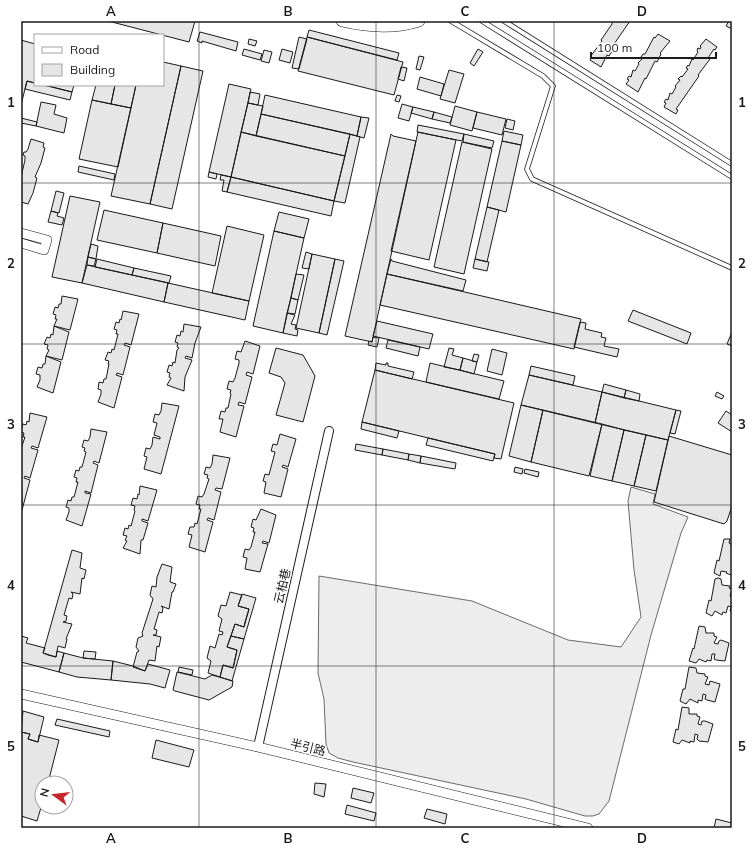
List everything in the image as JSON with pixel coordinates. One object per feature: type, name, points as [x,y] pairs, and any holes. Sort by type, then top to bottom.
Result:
[{"type":"main road","points":[[342,21],[355,24],[395,26],[419,21]]},
{"type":"street","points":[[21,233],[47,240],[44,250],[21,243]]},
{"type":"street","name":"云柏巷","points":[[258,747],[329,431]]},
{"type":"street","name":"半引路","points":[[21,694],[258,747],[588,828]]},
{"type":"lane","points":[[451,21],[543,76],[553,86],[527,169],[532,179],[732,268]]},
{"type":"lane","points":[[482,21],[732,177]]},
{"type":"lane","points":[[504,21],[732,164]]},
{"type":"shaded area","points":[[631,487],[655,494],[653,504],[688,517],[681,533],[651,635],[609,801],[599,814],[585,816],[526,799],[353,762],[338,758],[329,753],[326,744],[324,699],[318,673],[319,576],[472,601],[568,640],[621,647],[641,617],[634,570],[628,501]]},
{"type":"building","points":[[108,21],[195,21],[189,42],[164,36],[164,34],[158,34]]},
{"type":"building","points":[[612,21],[630,21],[612,47],[614,48],[609,56],[607,55],[601,67],[590,60],[590,57],[602,41],[601,40],[612,24]]},
{"type":"building","points":[[729,21],[732,21],[732,29],[726,26]]},
{"type":"building","points":[[309,30],[399,53],[397,60],[307,37]]},
{"type":"building","points":[[200,32],[238,42],[236,51],[202,41],[202,43],[197,41]]},
{"type":"building","points":[[658,34],[670,41],[660,53],[661,54],[657,62],[655,61],[638,92],[626,84],[629,80],[627,79],[629,76],[631,77],[633,70],[635,71],[639,64],[638,63],[643,58],[641,57],[645,54],[654,37],[655,38]]},
{"type":"building","points":[[299,37],[307,39],[299,69],[292,68]]},
{"type":"building","points":[[307,37],[403,62],[394,95],[298,71]]},
{"type":"building","points":[[249,39],[257,41],[255,46],[248,44]]},
{"type":"building","points":[[706,39],[717,47],[708,58],[710,59],[676,109],[678,110],[676,114],[664,107],[666,103],[664,102],[666,99],[668,100],[670,93],[672,94],[676,87],[675,86],[680,80],[678,79],[681,76],[682,77],[688,69],[686,68],[698,52],[698,48],[700,49],[700,46]]},
{"type":"building","points":[[21,40],[34,44],[34,83],[27,81],[21,105]]},
{"type":"building","points":[[244,49],[262,54],[260,60],[242,55]]},
{"type":"building","points":[[282,49],[293,52],[290,63],[279,60]]},
{"type":"building","points":[[478,49],[483,52],[474,66],[470,63]]},
{"type":"building","points":[[264,50],[272,52],[269,63],[261,61]]},
{"type":"building","points":[[419,56],[424,57],[420,70],[416,69]]},
{"type":"building","points":[[164,62],[181,66],[150,204],[111,196],[136,86],[164,86]]},
{"type":"building","points":[[181,66],[203,71],[172,209],[150,204]]},
{"type":"building","points":[[401,67],[407,68],[404,81],[398,79]]},
{"type":"building","points":[[449,70],[464,74],[455,103],[440,99]]},
{"type":"building","points":[[420,77],[444,84],[441,96],[417,89]]},
{"type":"building","points":[[27,81],[34,83],[34,86],[48,86],[72,92],[70,100],[25,89]]},
{"type":"building","points":[[229,84],[251,89],[231,177],[209,172]]},
{"type":"building","points":[[48,86],[74,86],[72,92]]},
{"type":"building","points":[[96,86],[115,86],[111,104],[92,100]]},
{"type":"building","points":[[115,86],[136,86],[131,108],[111,104]]},
{"type":"building","points":[[250,92],[260,94],[258,105],[248,103]]},
{"type":"building","points":[[265,95],[361,117],[357,136],[261,114]]},
{"type":"building","points":[[397,95],[401,96],[399,102],[395,101]]},
{"type":"building","points":[[92,100],[131,108],[118,167],[79,159]]},
{"type":"building","points":[[41,102],[56,105],[54,114],[67,118],[64,133],[36,126]]},
{"type":"building","points":[[248,103],[263,106],[256,136],[241,132]]},
{"type":"building","points":[[402,104],[413,107],[409,121],[398,118]]},
{"type":"building","points":[[455,106],[477,112],[472,131],[450,125]]},
{"type":"building","points":[[413,107],[434,112],[432,119],[411,113]]},
{"type":"building","points":[[434,112],[452,117],[450,123],[432,119]]},
{"type":"building","points":[[477,112],[506,119],[502,135],[473,128]]},
{"type":"building","points":[[261,114],[350,134],[345,156],[256,136]]},
{"type":"building","points":[[361,117],[369,118],[364,138],[357,136]]},
{"type":"building","points":[[21,118],[37,122],[36,126],[21,123]]},
{"type":"building","points":[[507,119],[515,121],[513,130],[505,128]]},
{"type":"building","points":[[418,125],[464,134],[462,141],[417,132]]},
{"type":"building","points":[[504,131],[523,135],[521,145],[502,141]]},
{"type":"building","points":[[241,132],[345,156],[334,201],[231,177]]},
{"type":"building","points":[[418,132],[456,140],[429,260],[391,251]]},
{"type":"building","points":[[350,134],[360,137],[345,203],[334,201]]},
{"type":"building","points":[[391,134],[393,136],[416,141],[372,342],[345,336]]},
{"type":"building","points":[[464,134],[494,141],[492,148],[463,142]]},
{"type":"building","points":[[31,139],[44,143],[43,147],[45,148],[35,177],[37,178],[33,193],[28,204],[21,202],[21,177],[25,160],[25,156],[23,155],[28,149]]},
{"type":"building","points":[[502,141],[521,145],[506,212],[487,207]]},
{"type":"building","points":[[462,142],[492,149],[464,274],[434,267]]},
{"type":"building","points":[[79,166],[115,174],[114,180],[78,172]]},
{"type":"building","points":[[209,172],[217,174],[216,179],[208,177]]},
{"type":"building","points":[[221,175],[231,177],[227,192],[222,191],[224,180],[220,180]]},
{"type":"building","points":[[231,177],[334,201],[331,216],[227,192]]},
{"type":"building","points":[[56,191],[64,193],[59,213],[51,211]]},
{"type":"building","points":[[70,196],[100,202],[82,283],[52,277]]},
{"type":"building","points":[[487,207],[499,210],[487,262],[475,259]]},
{"type":"building","points":[[104,210],[163,223],[157,253],[97,240]]},
{"type":"building","points":[[51,211],[58,213],[57,216],[64,218],[62,225],[48,222]]},
{"type":"building","points":[[279,212],[309,219],[304,238],[274,231]]},
{"type":"building","points":[[163,223],[221,236],[215,266],[157,253]]},
{"type":"building","points":[[227,226],[264,235],[249,301],[212,293]]},
{"type":"building","points":[[274,231],[304,238],[283,333],[253,326]]},
{"type":"building","points":[[91,244],[98,246],[96,259],[88,257]]},
{"type":"building","points":[[306,252],[312,254],[309,269],[302,268]]},
{"type":"building","points":[[312,254],[335,259],[319,333],[296,328]]},
{"type":"building","points":[[88,257],[96,259],[94,266],[87,265]]},
{"type":"building","points":[[97,259],[134,268],[132,275],[95,267]]},
{"type":"building","points":[[335,259],[344,261],[327,335],[319,333]]},
{"type":"building","points":[[391,259],[392,261],[466,280],[463,291],[387,274]]},
{"type":"building","points":[[475,259],[489,262],[487,271],[473,268]]},
{"type":"building","points":[[87,265],[168,283],[164,302],[82,283]]},
{"type":"building","points":[[134,268],[171,276],[169,283],[132,275]]},
{"type":"building","points":[[296,274],[304,275],[298,300],[291,298]]},
{"type":"building","points":[[387,274],[581,319],[574,349],[380,305]]},
{"type":"building","points":[[168,283],[249,301],[245,320],[164,302]]},
{"type":"building","points":[[62,296],[78,299],[70,330],[54,326],[57,319],[55,319],[56,315],[53,314],[55,307],[58,308],[59,304],[61,304]]},
{"type":"building","points":[[291,298],[298,300],[295,314],[287,313]]},
{"type":"building","points":[[633,310],[691,333],[687,344],[628,321]]},
{"type":"building","points":[[123,311],[139,314],[131,345],[125,343],[124,345],[130,347],[123,375],[117,373],[116,375],[122,377],[114,408],[98,402],[101,390],[98,389],[99,382],[103,383],[104,379],[106,379],[109,361],[105,360],[108,352],[111,353],[112,349],[114,350],[118,334],[116,334],[117,330],[114,329],[116,322],[119,323],[120,319],[121,320]]},
{"type":"building","points":[[287,313],[295,315],[291,324],[296,325],[295,329],[298,330],[297,336],[283,333]]},
{"type":"building","points":[[377,321],[433,334],[429,349],[373,336]]},
{"type":"building","points":[[580,322],[586,323],[585,329],[602,333],[601,337],[606,338],[604,346],[619,349],[617,357],[574,347]]},
{"type":"building","points":[[184,324],[201,327],[195,343],[192,358],[186,356],[185,358],[192,360],[185,377],[184,391],[167,385],[171,378],[169,377],[170,373],[167,372],[169,365],[172,366],[173,362],[175,363],[177,350],[179,348],[177,347],[178,343],[175,342],[177,335],[180,336],[181,331],[183,332]]},
{"type":"building","points":[[54,326],[69,332],[62,360],[46,356],[49,350],[47,349],[48,345],[44,344],[47,337],[50,338],[51,334],[53,335]]},
{"type":"building","points":[[732,332],[732,346],[727,344]]},
{"type":"building","points":[[373,337],[379,338],[377,347],[368,345],[369,341],[372,342]]},
{"type":"building","points":[[388,340],[420,347],[418,356],[386,348]]},
{"type":"building","points":[[245,341],[260,346],[253,374],[247,372],[246,375],[252,377],[245,404],[239,402],[238,405],[244,406],[236,437],[220,432],[223,419],[219,419],[221,411],[225,412],[226,408],[228,408],[231,394],[231,390],[227,389],[229,381],[233,382],[235,378],[239,363],[239,360],[235,359],[237,351],[241,352]]},
{"type":"building","points":[[276,348],[303,355],[315,376],[303,422],[276,415],[285,383],[281,377],[269,373]]},
{"type":"building","points":[[449,348],[454,349],[452,355],[463,358],[460,370],[444,367]]},
{"type":"building","points":[[492,349],[507,353],[502,375],[487,371]]},
{"type":"building","points":[[474,354],[479,355],[477,362],[472,361]]},
{"type":"building","points":[[46,356],[61,362],[53,393],[37,387],[40,380],[40,375],[36,374],[38,367],[42,368],[43,364],[45,364]]},
{"type":"building","points":[[463,358],[477,362],[474,374],[460,370]]},
{"type":"building","points":[[376,363],[386,365],[386,363],[388,363],[388,366],[414,372],[412,379],[375,370]]},
{"type":"building","points":[[430,363],[504,381],[499,399],[426,382]]},
{"type":"building","points":[[531,366],[575,376],[573,385],[529,375]]},
{"type":"building","points":[[375,370],[514,403],[501,459],[494,458],[495,454],[362,422]]},
{"type":"building","points":[[529,375],[602,392],[595,423],[521,405]]},
{"type":"building","points":[[604,384],[626,390],[624,398],[602,392]]},
{"type":"building","points":[[626,390],[640,394],[639,401],[624,398]]},
{"type":"building","points":[[602,392],[676,410],[668,440],[595,423]]},
{"type":"building","points":[[717,392],[724,396],[722,399],[715,396]]},
{"type":"building","points":[[162,403],[179,406],[161,474],[144,469],[147,457],[144,456],[146,448],[150,449],[152,445],[153,437],[160,439],[160,437],[154,435],[157,423],[153,422],[155,414],[159,415],[161,411]]},
{"type":"building","points":[[521,405],[543,410],[531,462],[509,456]]},
{"type":"building","points":[[543,410],[602,424],[589,476],[531,462]]},
{"type":"building","points":[[676,410],[681,411],[675,434],[670,433]]},
{"type":"building","points":[[726,411],[732,415],[732,432],[718,423]]},
{"type":"building","points":[[30,413],[47,417],[38,448],[32,446],[31,448],[38,450],[30,478],[25,476],[24,478],[30,480],[22,510],[21,449],[25,437],[23,437],[24,433],[21,432],[21,430],[23,424],[26,425],[27,421],[29,422]]},
{"type":"building","points":[[362,422],[399,431],[397,438],[361,429]]},
{"type":"building","points":[[602,424],[624,430],[612,481],[590,476]]},
{"type":"building","points":[[91,429],[107,432],[99,463],[94,461],[93,463],[98,465],[91,493],[85,491],[85,493],[91,494],[82,526],[66,520],[69,508],[66,507],[68,500],[71,501],[72,497],[74,497],[78,482],[76,482],[77,478],[74,477],[76,470],[79,471],[80,467],[82,467],[86,452],[84,451],[85,448],[82,447],[84,440],[88,441],[90,437]]},
{"type":"building","points":[[624,430],[646,435],[634,486],[612,481]]},
{"type":"building","points":[[280,434],[296,439],[288,467],[283,465],[282,467],[288,469],[281,497],[264,493],[266,482],[263,481],[265,474],[269,475],[275,452],[271,451],[273,444],[277,445]]},
{"type":"building","points":[[646,435],[668,440],[656,491],[634,486]]},
{"type":"building","points":[[669,436],[732,455],[732,506],[727,521],[724,524],[654,502]]},
{"type":"building","points":[[428,438],[495,454],[493,461],[426,445]]},
{"type":"building","points":[[356,444],[383,449],[382,455],[355,450]]},
{"type":"building","points":[[383,449],[409,454],[408,460],[382,455]]},
{"type":"building","points":[[409,454],[421,456],[420,463],[408,460]]},
{"type":"building","points":[[213,455],[230,458],[222,489],[216,488],[215,490],[221,492],[214,520],[208,518],[207,520],[213,522],[205,552],[189,547],[192,535],[188,534],[190,527],[194,527],[195,523],[197,524],[201,509],[199,509],[200,505],[196,504],[198,496],[202,497],[204,494],[209,479],[207,478],[208,475],[204,474],[206,467],[210,468],[212,464]]},
{"type":"building","points":[[421,456],[456,463],[455,469],[420,463]]},
{"type":"building","points":[[515,467],[523,469],[522,474],[514,472]]},
{"type":"building","points":[[525,469],[539,472],[538,477],[524,473]]},
{"type":"building","points":[[140,486],[157,490],[148,521],[142,519],[142,521],[148,523],[143,540],[141,540],[140,554],[123,548],[127,541],[125,540],[127,536],[123,535],[125,528],[128,529],[129,525],[131,526],[135,506],[131,505],[133,498],[137,499],[138,494],[139,495]]},
{"type":"building","points":[[261,509],[276,515],[269,543],[263,541],[262,543],[268,544],[260,572],[245,569],[247,558],[243,557],[245,549],[249,550],[251,547],[255,532],[253,532],[254,528],[251,527],[253,519],[256,520]]},
{"type":"building","points":[[724,539],[730,539],[729,543],[732,545],[732,572],[731,575],[726,573],[727,572],[721,571],[720,576],[714,573],[717,560],[719,561]]},
{"type":"building","points":[[72,550],[82,553],[80,568],[86,570],[84,579],[82,578],[80,594],[71,592],[73,594],[72,599],[69,598],[64,615],[67,616],[66,621],[63,622],[72,624],[66,639],[65,648],[58,646],[56,657],[43,653]]},
{"type":"building","points":[[162,564],[172,567],[170,582],[176,584],[172,592],[169,609],[161,606],[163,608],[162,613],[159,612],[154,629],[157,630],[156,635],[153,635],[161,637],[159,647],[157,646],[155,661],[149,660],[145,671],[133,667],[137,652],[139,651],[136,647],[138,638],[143,636],[142,633],[153,599],[150,595],[152,586],[156,587],[157,577]]},
{"type":"building","points":[[715,579],[721,579],[722,585],[730,586],[729,588],[732,589],[730,596],[732,597],[732,611],[730,611],[731,607],[728,606],[726,613],[723,612],[722,615],[715,611],[712,616],[706,613],[709,600],[711,601]]},
{"type":"building","points":[[230,592],[242,595],[238,606],[249,609],[244,627],[235,624],[227,647],[237,650],[233,668],[223,665],[220,677],[208,673],[211,661],[207,658],[210,646],[215,648],[219,634],[222,635],[223,632],[219,631],[222,619],[218,616],[221,605],[226,606]]},
{"type":"building","points":[[242,594],[256,598],[244,639],[231,636],[235,624],[244,627],[249,609],[238,606]]},
{"type":"building","points":[[699,626],[705,627],[706,633],[714,633],[714,636],[717,637],[714,643],[718,644],[721,640],[729,643],[725,661],[714,659],[715,654],[712,654],[711,661],[707,660],[706,662],[699,659],[696,663],[689,661],[693,648],[694,649]]},
{"type":"building","points":[[21,636],[28,638],[26,643],[45,648],[43,653],[48,655],[56,657],[57,651],[64,653],[59,672],[21,662]]},
{"type":"building","points":[[231,636],[244,639],[232,681],[220,677],[223,665],[233,668],[237,650],[227,647]]},
{"type":"building","points":[[84,651],[96,652],[95,659],[83,658]]},
{"type":"building","points":[[64,653],[83,658],[113,661],[111,680],[77,677],[59,672]]},
{"type":"building","points":[[113,661],[145,671],[148,664],[170,670],[165,688],[150,684],[111,680]]},
{"type":"building","points":[[179,667],[193,670],[192,675],[178,672]]},
{"type":"building","points":[[689,667],[696,668],[697,673],[705,674],[705,676],[708,677],[705,684],[709,685],[710,681],[720,684],[715,702],[705,699],[706,695],[703,694],[702,701],[698,700],[698,703],[690,699],[686,704],[680,701],[683,689],[685,689]]},
{"type":"building","points":[[177,672],[205,679],[212,675],[233,681],[232,687],[209,700],[175,691],[173,690]]},
{"type":"building","points":[[682,707],[689,708],[689,714],[697,714],[697,716],[700,717],[698,724],[701,725],[702,721],[705,721],[713,724],[708,742],[699,741],[697,739],[698,735],[695,734],[694,742],[690,741],[690,743],[682,740],[679,744],[673,742],[676,729],[678,730]]},
{"type":"building","points":[[23,711],[44,717],[38,742],[28,739],[30,734],[21,732]]},
{"type":"building","points":[[57,719],[110,731],[109,737],[55,725]]},
{"type":"building","points":[[21,732],[30,734],[28,739],[38,742],[39,735],[59,740],[50,775],[34,775],[34,815],[39,815],[37,821],[21,816]]},
{"type":"building","points":[[156,740],[194,750],[189,767],[152,758]]},
{"type":"building","points":[[315,783],[326,784],[324,797],[314,794]]},
{"type":"building","points":[[353,788],[374,793],[371,803],[351,798]]},
{"type":"building","points":[[347,805],[376,813],[374,821],[345,814]]},
{"type":"building","points":[[427,809],[447,814],[445,824],[424,818]]},
{"type":"building","points":[[716,819],[732,823],[732,828],[714,828]]}]
